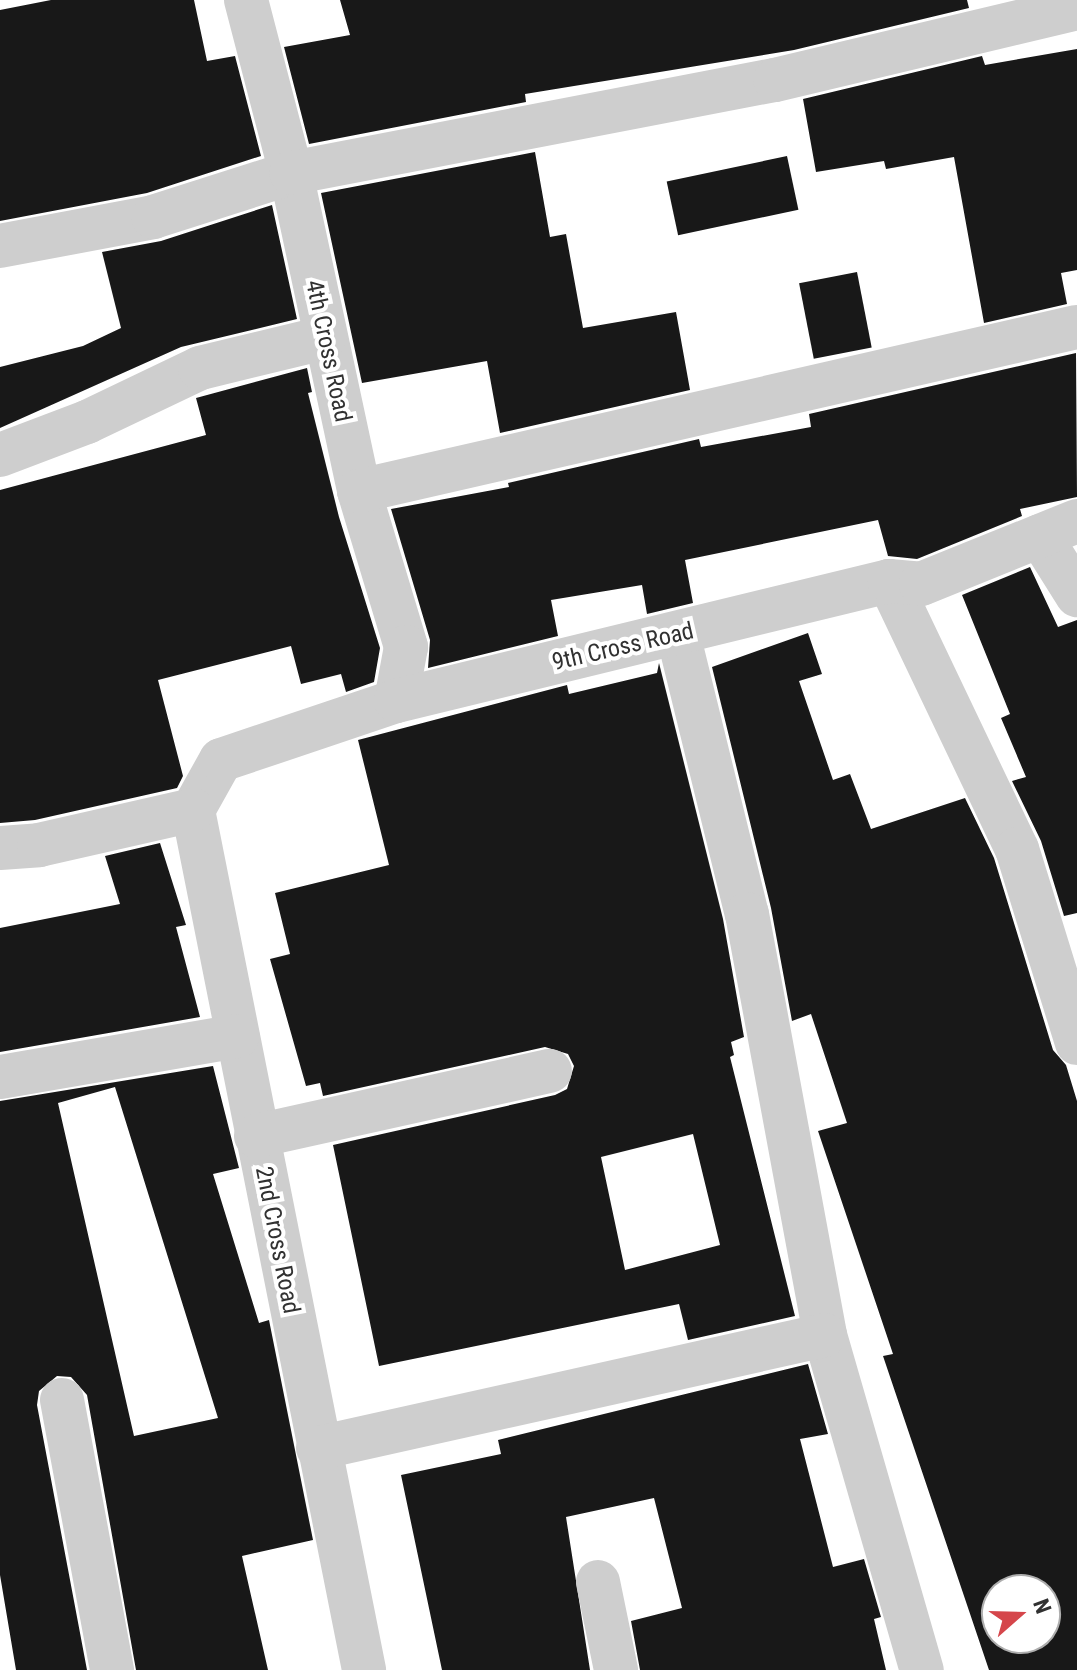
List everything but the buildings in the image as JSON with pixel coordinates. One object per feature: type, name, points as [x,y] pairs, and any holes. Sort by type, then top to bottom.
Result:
[{"type":"street","name":"4th Cross Road","points":[[246,0],[291,173],[359,491],[406,647],[396,701]]},
{"type":"street","points":[[0,246],[153,217],[291,173],[775,80],[1077,8]]},
{"type":"street","points":[[359,491],[1077,327]]},
{"type":"street","points":[[0,455],[200,368],[324,338]]},
{"type":"street","points":[[1059,528],[1077,595]]},
{"type":"street","name":"9th Cross Road","points":[[193,810],[221,760],[396,701],[889,581],[921,584],[1059,528]]},
{"type":"street","points":[[889,581],[1017,849],[1077,1043]]},
{"type":"street","points":[[678,634],[747,914],[825,1335],[922,1670]]},
{"type":"street","points":[[0,848],[39,845],[193,810]]},
{"type":"street","name":"2nd Cross Road","points":[[193,810],[364,1670]]},
{"type":"street","points":[[0,1077],[237,1036]]},
{"type":"street","points":[[256,1136],[550,1071]]},
{"type":"street","points":[[318,1448],[825,1335]]},
{"type":"street","points":[[62,1400],[112,1670]]},
{"type":"street","points":[[598,1582],[616,1670]]}]
